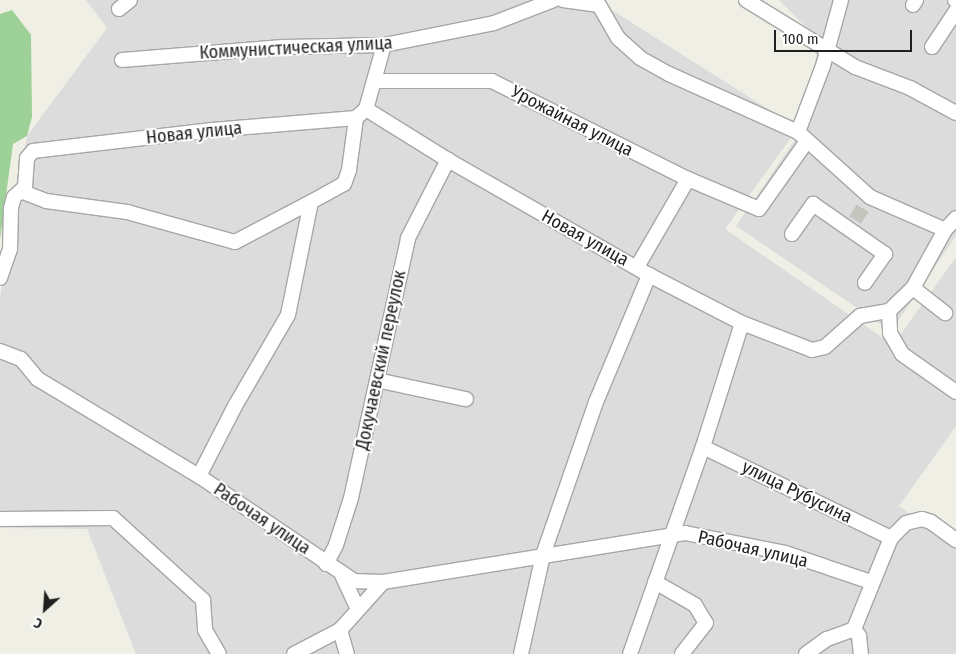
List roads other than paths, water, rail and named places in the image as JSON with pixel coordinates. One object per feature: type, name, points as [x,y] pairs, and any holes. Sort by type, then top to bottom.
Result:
[{"type":"street","points":[[119,9],[130,0]]},
{"type":"street","name":"Коммунистическая улица","points":[[122,60],[285,46],[384,45],[494,23],[554,0]]},
{"type":"street","points":[[563,0],[599,5],[618,38],[640,58],[669,74],[803,137],[867,201],[945,230]]},
{"type":"street","points":[[746,0],[855,67],[910,88],[956,113]]},
{"type":"street","points":[[803,137],[826,49],[842,0]]},
{"type":"street","points":[[932,46],[956,11]]},
{"type":"street","points":[[0,278],[10,249],[14,197],[23,192],[46,201],[128,212],[235,242],[344,184],[349,170],[361,113],[376,81],[384,45]]},
{"type":"street","name":"Урожайная улица","points":[[376,81],[492,81],[688,179],[759,209],[803,137]]},
{"type":"street","name":"Новая улица","points":[[23,192],[27,158],[33,150],[361,113],[649,274],[742,323],[812,350],[825,347],[860,316],[889,311]]},
{"type":"street","name":"Докучаевский переулок","points":[[326,564],[336,545],[351,498],[408,238],[448,160]]},
{"type":"street","points":[[637,267],[688,179]]},
{"type":"street","points":[[199,476],[235,406],[288,315],[311,202]]},
{"type":"street","points":[[792,234],[813,204],[852,225],[885,254],[865,283]]},
{"type":"street","points":[[956,218],[945,230],[913,288],[889,311],[890,333],[902,354],[956,392]]},
{"type":"street","points":[[521,654],[543,555],[596,402],[649,274]]},
{"type":"street","points":[[913,288],[945,313]]},
{"type":"street","points":[[630,654],[702,447],[742,323]]},
{"type":"street","name":"Рабочая улица","points":[[6,352],[21,359],[38,379],[199,476],[326,564],[360,582],[383,582],[543,555],[685,534],[785,553],[871,582]]},
{"type":"street","points":[[378,380],[466,399]]},
{"type":"street","name":"улица Рубусина","points":[[702,447],[891,538]]},
{"type":"street","points":[[0,519],[112,518],[202,600],[205,630],[219,654]]},
{"type":"street","points":[[806,654],[827,639],[854,629],[871,582],[891,538],[906,523],[922,519],[956,540]]},
{"type":"street","points":[[341,573],[358,610]]},
{"type":"street","points":[[294,654],[340,630],[383,582]]},
{"type":"street","points":[[655,582],[695,605],[706,622],[682,654]]},
{"type":"street","points":[[854,629],[860,636],[862,654]]},
{"type":"street","points":[[340,630],[347,654]]},
{"type":"tunnel","points":[[855,220],[864,206]]}]
